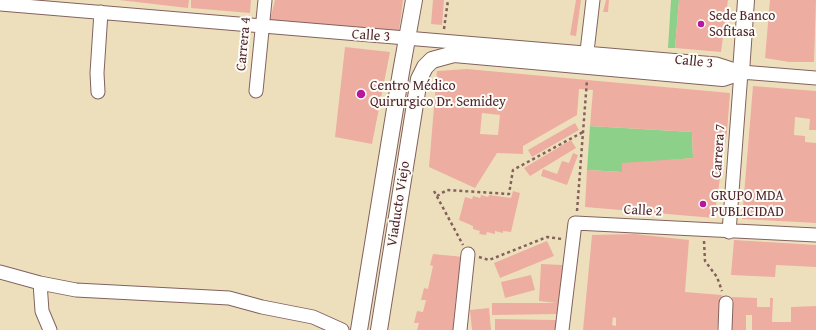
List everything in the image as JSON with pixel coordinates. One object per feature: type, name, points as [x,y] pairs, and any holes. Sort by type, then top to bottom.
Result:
[{"type":"street","name":"Carrera 4","points":[[256,90],[265,0]]},
{"type":"street","name":"Viaducto Viejo","points":[[358,330],[414,0]]},
{"type":"street","points":[[587,66],[593,0]]},
{"type":"street","points":[[741,72],[746,0]]},
{"type":"street","name":"Calle 3","points":[[0,4],[408,38],[587,66]]},
{"type":"street","points":[[98,92],[97,73],[101,12]]},
{"type":"street","name":"Calle 3","points":[[419,79],[425,67],[432,60],[454,54],[723,78],[741,72],[816,78]]},
{"type":"street","name":"Carrera 7","points":[[729,232],[741,72]]},
{"type":"street","name":"Viaducto Viejo","points":[[380,330],[407,147],[419,79]]},
{"type":"street","points":[[562,330],[575,224]]},
{"type":"street","name":"Calle 2","points":[[575,224],[816,235]]},
{"type":"street","points":[[460,330],[468,254]]},
{"type":"street","points":[[0,272],[40,283],[76,290],[229,298],[262,307],[313,317],[342,330]]},
{"type":"street","points":[[40,283],[42,311],[50,330]]},
{"type":"street","points":[[725,330],[726,303]]},
{"type":"path","points":[[444,35],[448,0]]},
{"type":"path","points":[[575,224],[587,66]]},
{"type":"path","points":[[437,196],[447,190],[509,194],[513,170],[583,132]]},
{"type":"path","points":[[434,191],[468,254],[489,260],[547,237],[573,240]]},
{"type":"path","points":[[704,230],[705,261],[717,277],[726,303]]},
{"type":"green space","points":[[671,0],[679,0],[675,48],[668,48]]},
{"type":"green space","points":[[590,126],[692,132],[693,158],[671,160],[622,172],[587,170]]},
{"type":"building","points":[[119,0],[189,0],[188,8]]},
{"type":"building","points":[[191,0],[251,0],[250,13],[191,8]]},
{"type":"building","points":[[275,0],[403,0],[399,31],[270,20]]},
{"type":"building","points":[[433,0],[444,0],[442,25],[431,24]]},
{"type":"building","points":[[576,0],[581,0],[576,36],[570,35]]},
{"type":"building","points":[[606,0],[609,0],[608,12],[603,12]]},
{"type":"building","name":"Sede Banco Sofitasa","points":[[679,0],[728,0],[721,52],[675,48]]},
{"type":"building","points":[[770,0],[816,0],[814,62],[789,62],[765,58]]},
{"type":"building","name":"Centro Médico Quirurgico Dr. Semidey","points":[[345,47],[390,52],[372,144],[335,137]]},
{"type":"building","points":[[467,69],[730,93],[727,132],[714,218],[585,207],[587,170],[622,172],[622,163],[693,158],[692,132],[590,126],[593,90],[579,89],[577,115],[523,146],[523,154],[497,153],[475,188],[429,167],[437,71]],"holes":[[[482,113],[500,115],[498,135],[480,134]]]},
{"type":"building","points":[[753,86],[816,91],[816,130],[809,130],[810,119],[795,117],[794,135],[805,136],[805,142],[816,143],[816,223],[742,219]]},
{"type":"building","points":[[575,123],[579,130],[532,157],[528,150]]},
{"type":"building","points":[[571,140],[576,148],[530,176],[524,168]]},
{"type":"building","points":[[573,153],[578,155],[567,185],[541,176],[543,169],[557,174],[562,161],[569,163]]},
{"type":"building","points":[[513,191],[520,193],[511,232],[503,231],[503,233],[495,231],[495,234],[487,232],[486,235],[479,234],[480,231],[473,229],[473,226],[459,220],[465,197],[472,199],[473,196],[480,198],[481,195],[488,197],[489,195],[511,198]]},
{"type":"building","points":[[635,234],[689,240],[685,292],[722,295],[717,330],[583,330],[592,235]],"holes":[[[613,317],[616,318],[616,326],[612,325]]]},
{"type":"building","points":[[734,240],[816,245],[816,267],[776,265],[775,277],[731,275]]},
{"type":"building","points":[[547,241],[554,256],[500,278],[494,263]]},
{"type":"building","points":[[433,254],[464,257],[455,304],[460,304],[455,330],[417,330],[419,323],[414,323],[417,311],[423,312],[426,300],[421,300],[424,288],[428,289],[433,266],[430,265]]},
{"type":"building","points":[[541,264],[563,265],[561,314],[492,315],[492,303],[556,303],[539,301]]},
{"type":"building","points":[[531,275],[535,290],[505,298],[501,282]]},
{"type":"building","points":[[732,297],[757,298],[757,307],[770,307],[770,298],[773,298],[772,322],[791,322],[791,307],[816,306],[816,330],[752,330],[752,315],[746,315],[746,330],[731,330]]},
{"type":"building","points":[[489,308],[491,330],[472,330],[470,310]]},
{"type":"building","points":[[495,319],[556,320],[556,330],[495,330]]},
{"type":"place","name":"Sede Banco Sofitasa","points":[[701,24]]},
{"type":"place","name":"Centro Médico Quirurgico Dr. Semidey","points":[[361,94]]},
{"type":"place","name":"GRUPO MDA PUBLICIDAD","points":[[703,204]]}]
